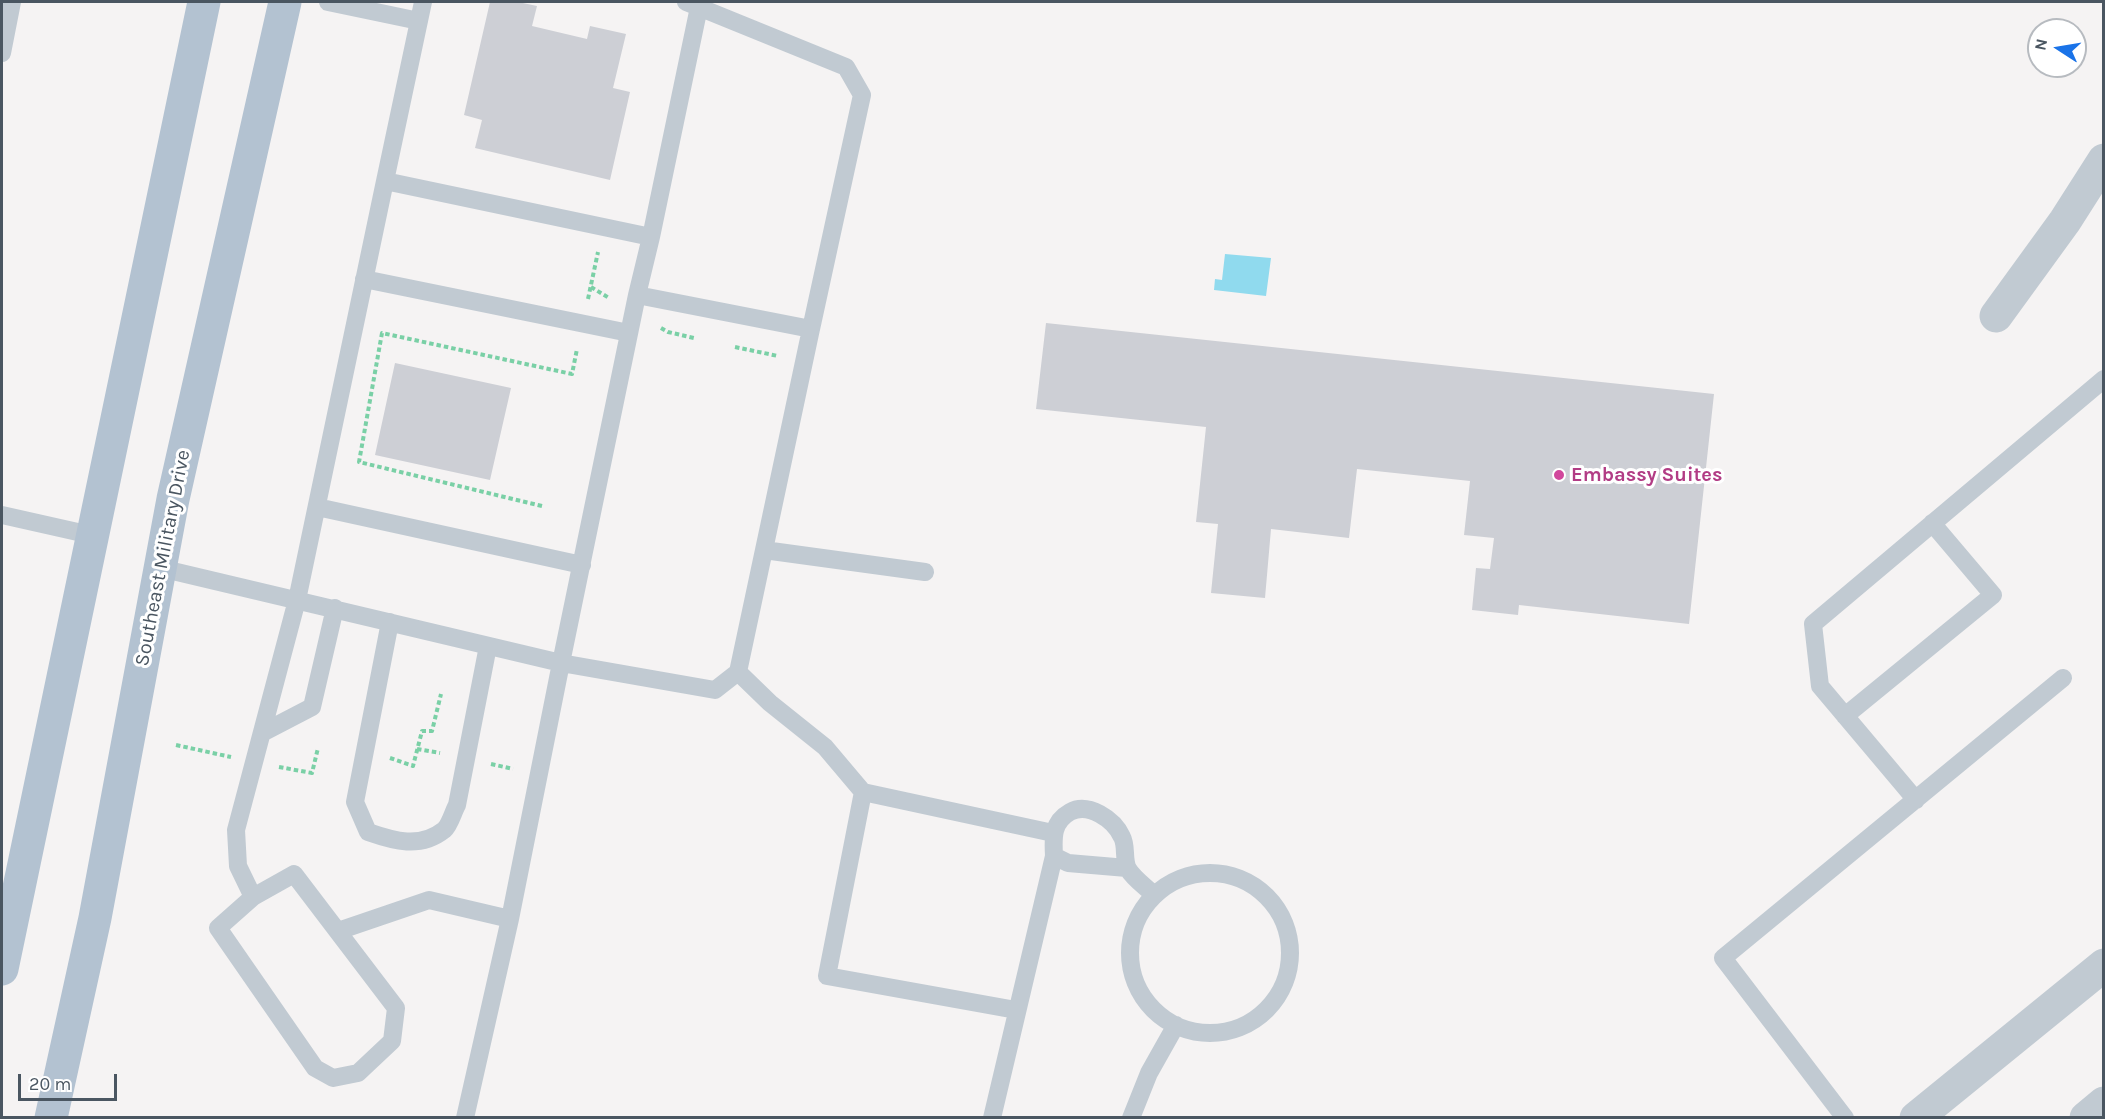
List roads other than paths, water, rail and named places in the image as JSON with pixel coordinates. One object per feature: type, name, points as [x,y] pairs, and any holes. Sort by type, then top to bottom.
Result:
[{"type":"main road","points":[[2,969],[204,2]]},
{"type":"main road","name":"Southeast Military Drive","points":[[51,1118],[95,918],[178,476],[285,2]]},
{"type":"main road","points":[[63,1062],[70,1118]]},
{"type":"street","points":[[1996,316],[2065,221],[2103,160]]},
{"type":"street","points":[[1916,1118],[2103,965]]},
{"type":"street","points":[[2086,1118],[2103,1103]]},
{"type":"lane","points":[[328,2],[419,21]]},
{"type":"lane","points":[[253,897],[238,866],[236,830],[297,600],[423,2]]},
{"type":"lane","points":[[160,568],[561,663],[716,690],[738,672],[862,95],[846,67],[692,4],[651,237],[629,333],[561,663],[510,919],[465,1118]]},
{"type":"lane","points":[[2,53],[7,10]]},
{"type":"lane","points":[[385,181],[651,237]]},
{"type":"lane","points":[[364,279],[629,333]]},
{"type":"lane","points":[[637,295],[811,329]]},
{"type":"lane","points":[[1916,800],[1820,686],[1814,624],[2103,379]]},
{"type":"lane","points":[[316,507],[582,565]]},
{"type":"lane","points":[[2,515],[91,535]]},
{"type":"lane","points":[[1845,716],[1993,595],[1932,523]]},
{"type":"lane","points":[[764,550],[925,572]]},
{"type":"lane","points":[[262,733],[312,706],[335,608]]},
{"type":"lane","points":[[390,622],[355,802],[368,832],[395,842],[419,842],[445,829],[457,805],[488,646]]},
{"type":"lane","points":[[738,672],[770,703],[825,747],[863,792],[1053,833]]},
{"type":"lane","points":[[1845,1118],[1723,958],[2063,678]]},
{"type":"lane","points":[[863,792],[826,976],[1016,1010]]},
{"type":"lane","points":[[992,1118],[1054,856],[1053,833],[1063,816],[1075,809],[1088,808],[1105,819],[1122,837],[1127,868],[1154,895]]},
{"type":"lane","points":[[1054,856],[1068,863],[1127,868]]},
{"type":"lane","points":[[1206,872],[1235,877],[1260,890],[1274,904],[1283,920],[1289,939],[1290,959],[1286,978],[1278,996],[1266,1011],[1233,1030],[1194,1032],[1176,1025],[1159,1015],[1146,1001],[1136,984],[1131,966],[1130,946],[1134,927],[1142,910],[1154,895],[1170,883],[1187,875],[1206,872]]},
{"type":"lane","points":[[294,874],[396,1008],[392,1041],[376,1059],[358,1073],[333,1078],[315,1068],[218,928],[253,897],[294,874]]},
{"type":"lane","points":[[338,932],[429,900],[510,919]]},
{"type":"lane","points":[[1131,1118],[1149,1073],[1176,1025]]},
{"type":"water","points":[[1225,254],[1271,258],[1266,296],[1214,290],[1215,279],[1222,280]]},
{"type":"place","name":"Embassy Suites","points":[[1559,475]]}]
